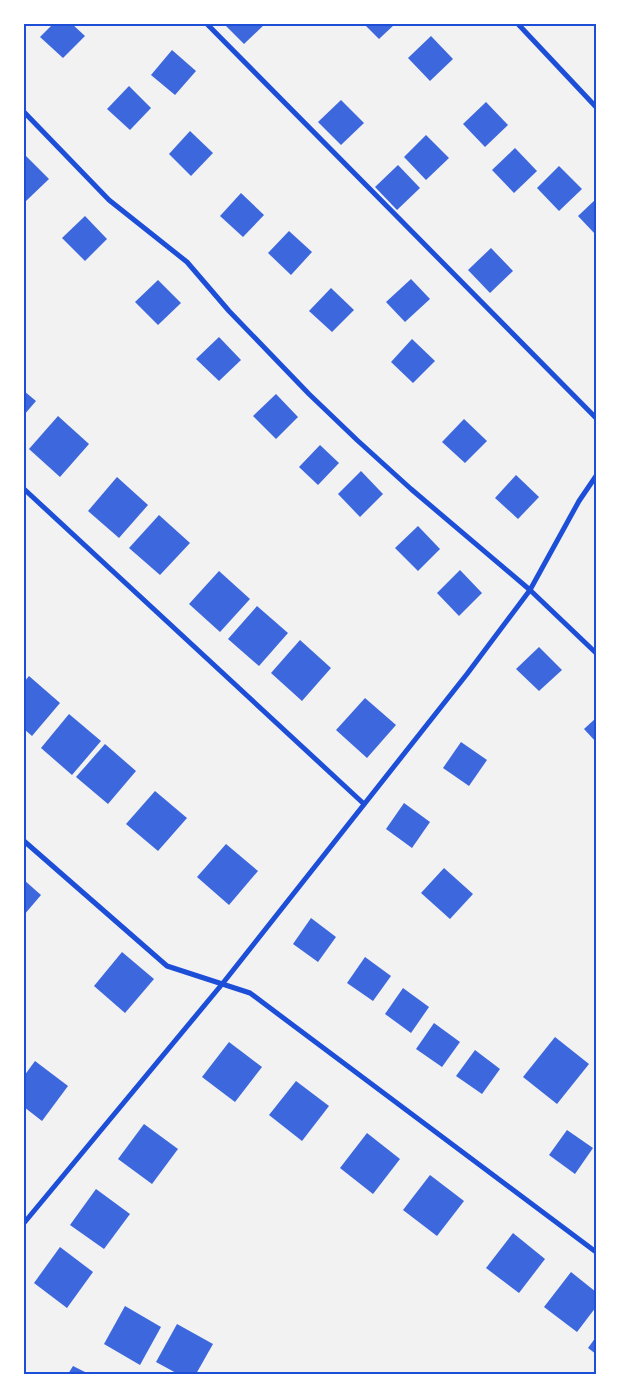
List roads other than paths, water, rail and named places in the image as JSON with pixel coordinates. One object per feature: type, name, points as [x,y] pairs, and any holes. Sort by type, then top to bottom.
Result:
[{"type":"street","points":[[207,24],[596,418]]},
{"type":"street","points":[[518,24],[596,107]]},
{"type":"street","points":[[24,112],[109,200],[187,262],[229,312],[357,440],[411,489],[530,590],[596,653]]},
{"type":"street","points":[[24,1223],[223,983],[467,674],[530,590],[579,501],[596,476]]},
{"type":"street","points":[[24,489],[364,804]]},
{"type":"street","points":[[24,841],[167,966],[250,993],[596,1252]]}]
